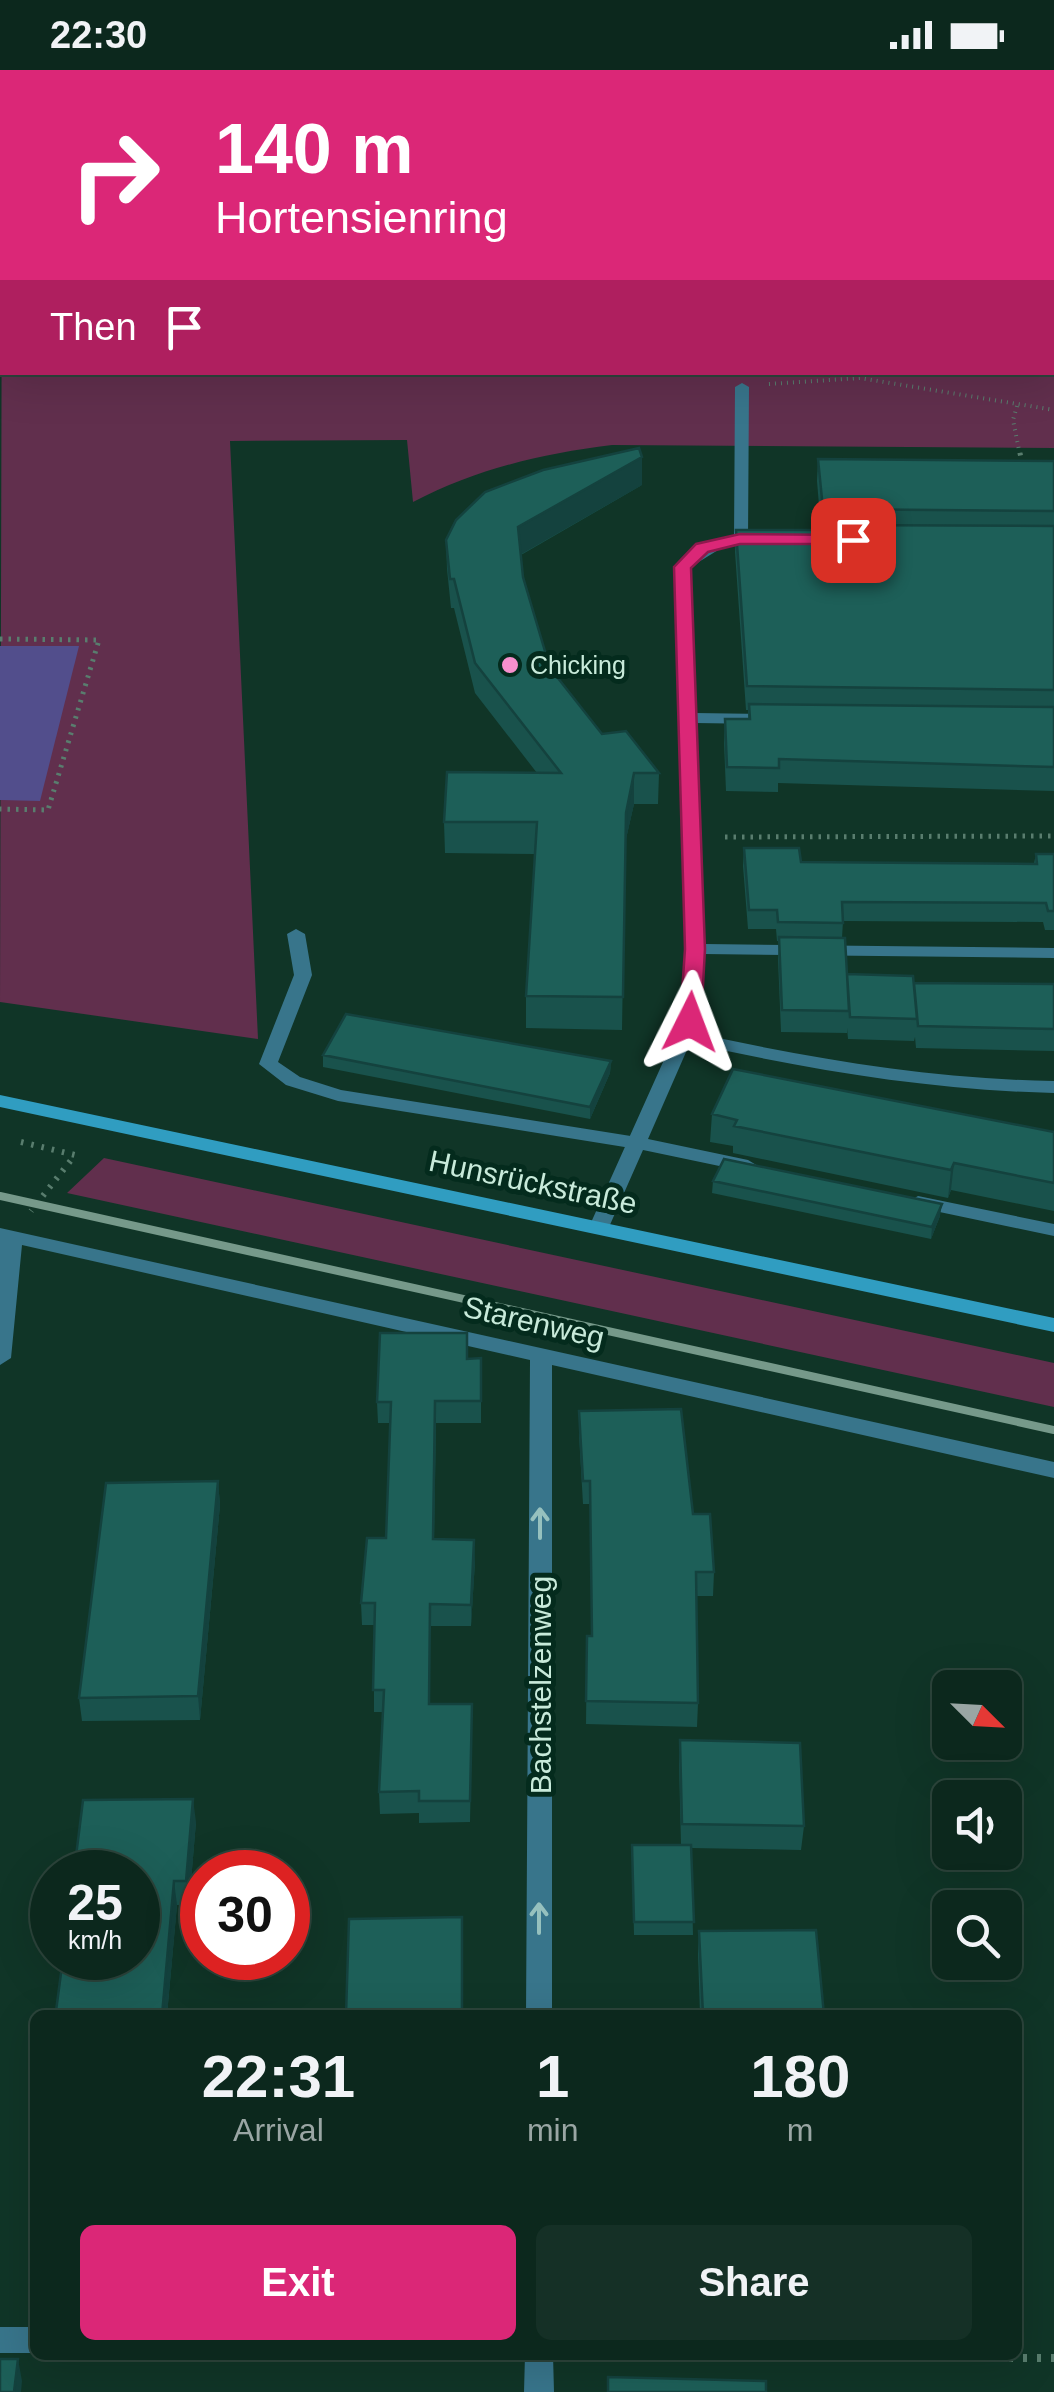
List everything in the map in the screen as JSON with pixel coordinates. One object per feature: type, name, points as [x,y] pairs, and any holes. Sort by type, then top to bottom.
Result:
[{"type":"main road","name":"Hunsrückstraße","points":[[0,1101],[1054,1325]]},
{"type":"street","points":[[740,539],[742,387]]},
{"type":"street","points":[[599,1227],[690,1022],[695,949],[682,567],[702,548],[740,539],[780,539]]},
{"type":"street","points":[[688,718],[784,719]]},
{"type":"street","points":[[296,934],[304,975],[268,1064],[293,1081],[338,1095],[638,1143],[770,1171]]},
{"type":"street","points":[[695,949],[1054,953]]},
{"type":"street","points":[[686,1036],[835,1070],[985,1087],[1054,1087]]},
{"type":"street","points":[[902,1199],[1054,1230]]},
{"type":"street","points":[[0,1358],[6,1235]]},
{"type":"street","name":"Starenweg","points":[[6,1235],[1054,1470]]},
{"type":"street","name":"Bachstelzenweg","points":[[539,2010],[541,1355]]},
{"type":"street","points":[[0,2340],[30,2340]]},
{"type":"street","points":[[539,2360],[539,2392]]},
{"type":"path","points":[[742,387],[860,378],[1054,410]]},
{"type":"path","points":[[1017,406],[1012,420],[1024,472]]},
{"type":"path","points":[[0,639],[99,640],[48,810],[0,809]]},
{"type":"path","points":[[689,837],[1054,836]]},
{"type":"path","points":[[6,1235],[75,1155],[19,1141]]},
{"type":"path","points":[[1022,2358],[1054,2358]]},
{"type":"shaded area","points":[[2,375],[1054,375],[1054,448],[612,445],[510,464],[413,502],[407,440],[230,441],[258,1039],[0,1002]]},
{"type":"shaded area","points":[[0,646],[79,646],[40,801],[0,800]]},
{"type":"shaded area","points":[[104,1158],[1054,1363],[1054,1407],[67,1193]]},
{"type":"building","points":[[639,448],[642,457],[518,527],[523,577],[550,668],[602,734],[626,731],[659,773],[634,773],[626,813],[623,997],[526,996],[537,822],[444,822],[447,772],[561,773],[475,663],[454,579],[450,579],[446,540],[456,520],[485,492],[543,470]]},
{"type":"building","points":[[818,459],[1054,461],[1054,511],[823,509]]},
{"type":"building","points":[[824,525],[1054,526],[1054,690],[747,686],[736,530],[824,530]]},
{"type":"building","points":[[749,704],[1054,707],[1054,767],[779,759],[779,768],[727,767],[725,719],[750,719]]},
{"type":"building","points":[[744,848],[799,848],[801,862],[1037,864],[1036,854],[1054,854],[1054,911],[1048,911],[1046,903],[842,902],[843,923],[778,922],[777,910],[749,910]]},
{"type":"building","points":[[779,937],[845,938],[849,1011],[782,1010]]},
{"type":"building","points":[[847,974],[913,976],[917,1019],[850,1017]]},
{"type":"building","points":[[914,983],[1054,984],[1054,1029],[918,1026]]},
{"type":"building","points":[[346,1014],[611,1061],[590,1107],[323,1055]]},
{"type":"building","points":[[733,1069],[1054,1132],[1054,1183],[954,1163],[951,1170],[734,1126],[737,1120],[712,1114]]},
{"type":"building","points":[[724,1159],[942,1204],[932,1227],[713,1181]]},
{"type":"building","points":[[380,1333],[467,1333],[467,1359],[481,1358],[481,1401],[435,1401],[433,1539],[474,1540],[471,1605],[430,1604],[429,1704],[472,1704],[470,1801],[419,1801],[419,1791],[379,1792],[384,1690],[373,1690],[375,1603],[361,1603],[367,1538],[386,1538],[391,1402],[377,1402]]},
{"type":"building","points":[[681,1409],[693,1514],[710,1514],[714,1572],[696,1572],[698,1703],[586,1701],[587,1636],[592,1636],[590,1481],[583,1481],[579,1411]]},
{"type":"building","points":[[218,1481],[198,1696],[79,1698],[106,1483]]},
{"type":"building","points":[[680,1740],[800,1743],[804,1826],[682,1824]]},
{"type":"building","points":[[193,1799],[189,1850],[180,1850],[180,1881],[174,1881],[162,2010],[56,2010],[60,1980],[160,1980],[160,1850],[77,1850],[83,1800]]},
{"type":"building","points":[[632,1845],[691,1845],[694,1922],[634,1922]]},
{"type":"building","points":[[462,1917],[462,2010],[346,2010],[349,1919]]},
{"type":"building","points":[[816,1930],[824,2010],[703,2010],[699,1931]]},
{"type":"building","points":[[0,2359],[18,2359],[14,2392],[0,2392]]},
{"type":"building","points":[[608,2377],[766,2381],[766,2392],[608,2392]]},
{"type":"railway","points":[[0,1196],[1054,1430]]},
{"type":"place","name":"Chicking","points":[[510,665]]},
{"type":"route","points":[[690,1022],[695,949],[682,567],[702,548],[740,539],[853,540]]}]
